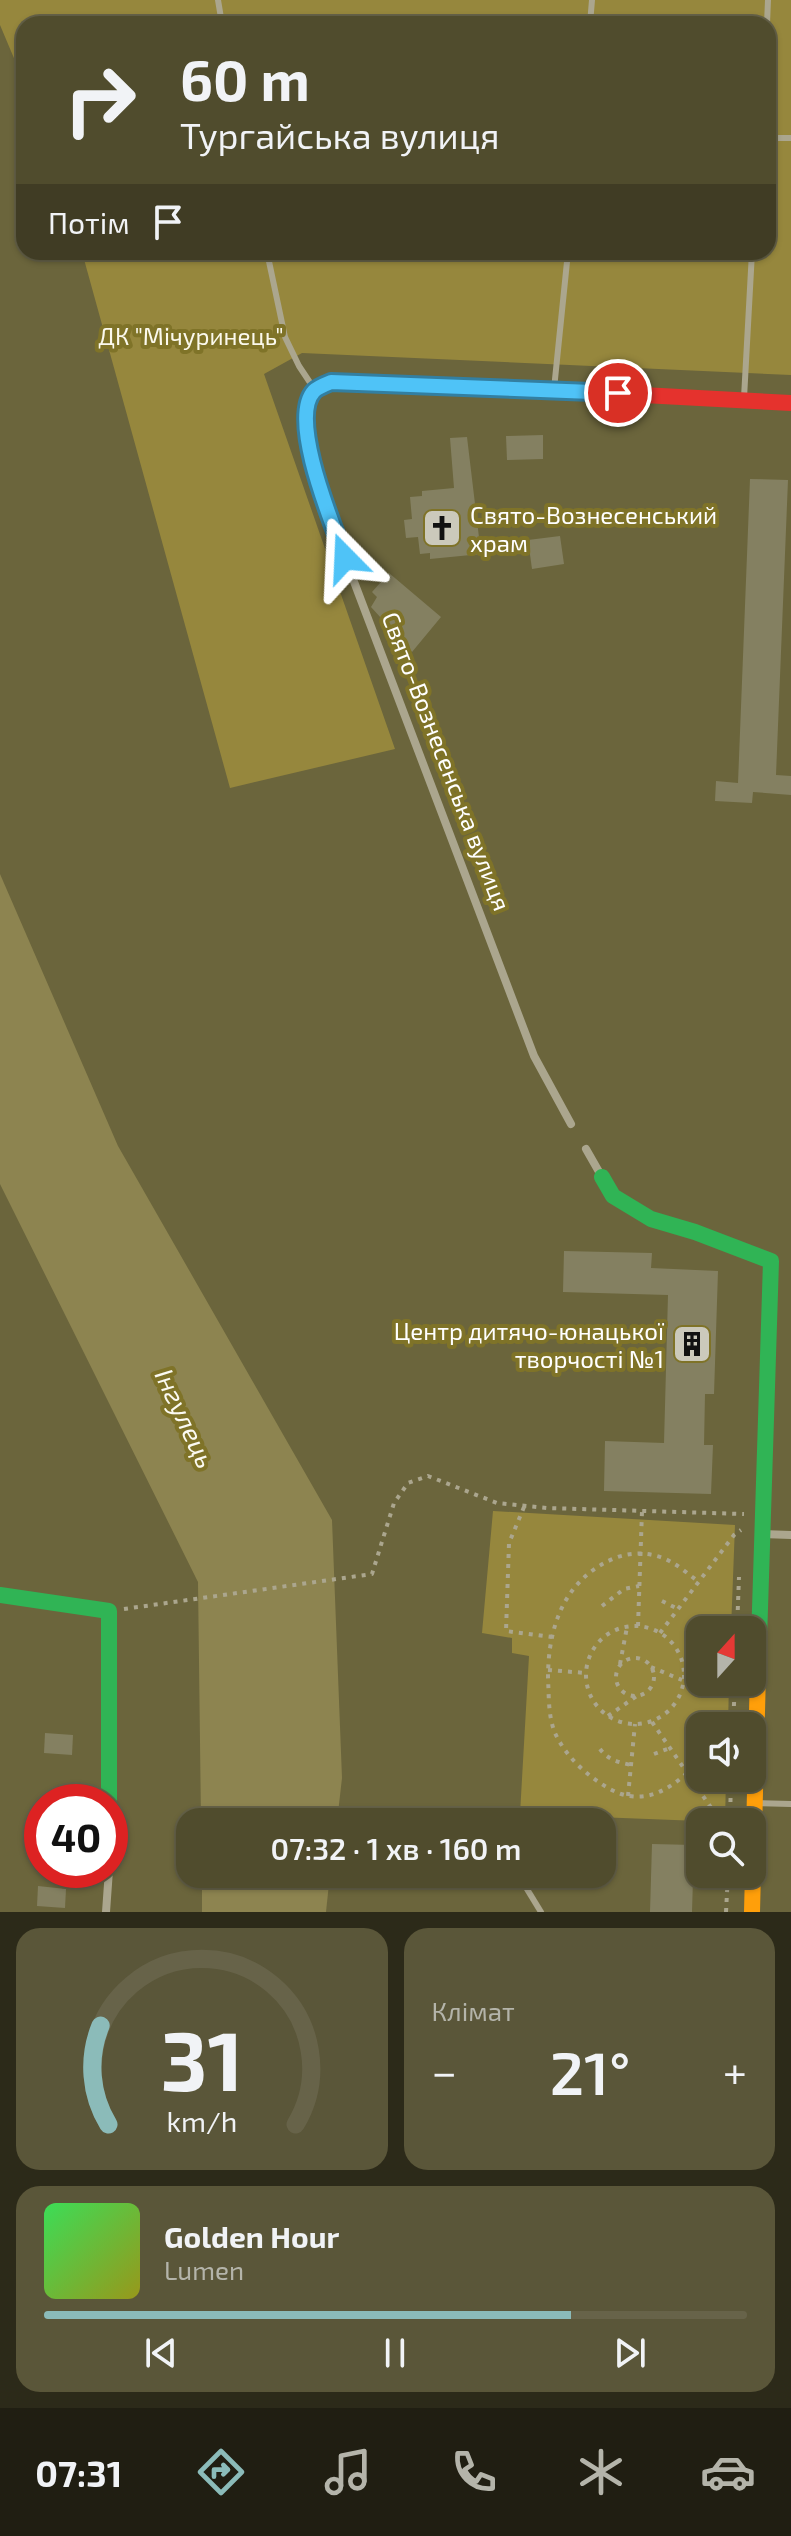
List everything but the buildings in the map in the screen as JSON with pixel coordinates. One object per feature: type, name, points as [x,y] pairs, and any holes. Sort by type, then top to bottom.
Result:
[{"type":"street","points":[[315,390],[331,382],[554,389],[791,403]]},
{"type":"street","name":"Свято-Вознесенська вулиця","points":[[315,390],[307,406],[304,423],[323,500],[534,1056],[571,1124]]},
{"type":"street","points":[[586,1149],[613,1196],[651,1219],[771,1261],[752,1912]]},
{"type":"street","points":[[761,1534],[791,1535]]},
{"type":"street","points":[[0,1595],[109,1611],[109,1784]]},
{"type":"street","points":[[106,1912],[108,1888]]},
{"type":"lane","points":[[269,260],[285,337],[315,390]]},
{"type":"lane","points":[[554,389],[567,260]]},
{"type":"lane","points":[[744,402],[752,260]]},
{"type":"lane","points":[[756,1803],[791,1804]]},
{"type":"lane","points":[[526,1888],[541,1912]]},
{"type":"path","points":[[109,1611],[372,1574],[394,1503],[408,1483],[428,1476],[497,1503],[762,1515]]},
{"type":"path","points":[[524,1506],[509,1543],[506,1631],[552,1637]]},
{"type":"path","points":[[638,1626],[642,1511]]},
{"type":"path","points":[[660,1633],[734,1535],[741,1530]]},
{"type":"path","points":[[686,1774],[658,1794],[640,1798],[595,1781],[569,1757],[554,1732],[548,1670],[552,1637],[563,1603],[579,1580],[604,1563],[640,1553],[664,1559],[699,1582]]},
{"type":"path","points":[[602,1606],[624,1589],[639,1586]]},
{"type":"path","points":[[662,1601],[678,1610]]},
{"type":"path","points":[[638,1626],[660,1633],[671,1642],[679,1655],[684,1678],[679,1698],[670,1711],[652,1722],[635,1724],[608,1716],[588,1690],[586,1673],[592,1652],[618,1628],[627,1627],[638,1626]]},
{"type":"path","points":[[627,1627],[616,1674],[617,1683],[630,1695],[638,1695]]},
{"type":"path","points":[[619,1666],[630,1658],[642,1659],[651,1667],[684,1678]]},
{"type":"path","points":[[608,1716],[647,1692],[653,1684],[651,1667]]},
{"type":"path","points":[[548,1670],[586,1673]]},
{"type":"path","points":[[652,1722],[686,1772]]},
{"type":"path","points":[[628,1796],[635,1724]]},
{"type":"path","points":[[654,1754],[670,1748]]},
{"type":"path","points":[[600,1749],[605,1757],[614,1762],[631,1765]]},
{"type":"path","points":[[726,1912],[727,1888]]},
{"type":"green space","name":"ДК \"Мічуринець\"","points":[[0,0],[791,0],[791,375],[302,353],[264,374],[395,749],[230,788],[84,260],[776,260],[776,16],[16,16],[16,63],[0,25]]},
{"type":"green space","points":[[493,1511],[735,1525],[732,1616],[686,1616],[686,1696],[729,1696],[728,1712],[686,1712],[686,1792],[726,1792],[725,1808],[686,1808],[686,1820],[616,1818],[616,1808],[520,1808],[529,1656],[512,1653],[512,1638],[482,1633]]},
{"type":"water","name":"Інгулець","points":[[0,874],[118,1146],[332,1520],[342,1778],[339,1808],[201,1808],[198,1582],[0,1184]]},
{"type":"water","points":[[202,1888],[329,1888],[326,1912],[202,1912]]},
{"type":"traffic: fast","points":[[602,1177],[613,1196],[651,1219],[771,1261],[760,1616]]},
{"type":"traffic: fast","points":[[0,1595],[109,1611],[109,1784]]},
{"type":"traffic: slow","points":[[345,558],[309,448],[307,405],[314,391],[331,382],[493,387]]},
{"type":"traffic: slow","points":[[752,1912],[757,1696]]},
{"type":"traffic: jam","points":[[493,387],[791,403]]},
{"type":"place","name":"Свято-Вознесенський храм","points":[[442,528]]},
{"type":"place","name":"Центр дитячо-юнацької творчості №1","points":[[692,1344]]},
{"type":"route","points":[[345,558],[323,500],[304,423],[307,406],[315,390],[331,382],[618,393]]}]
